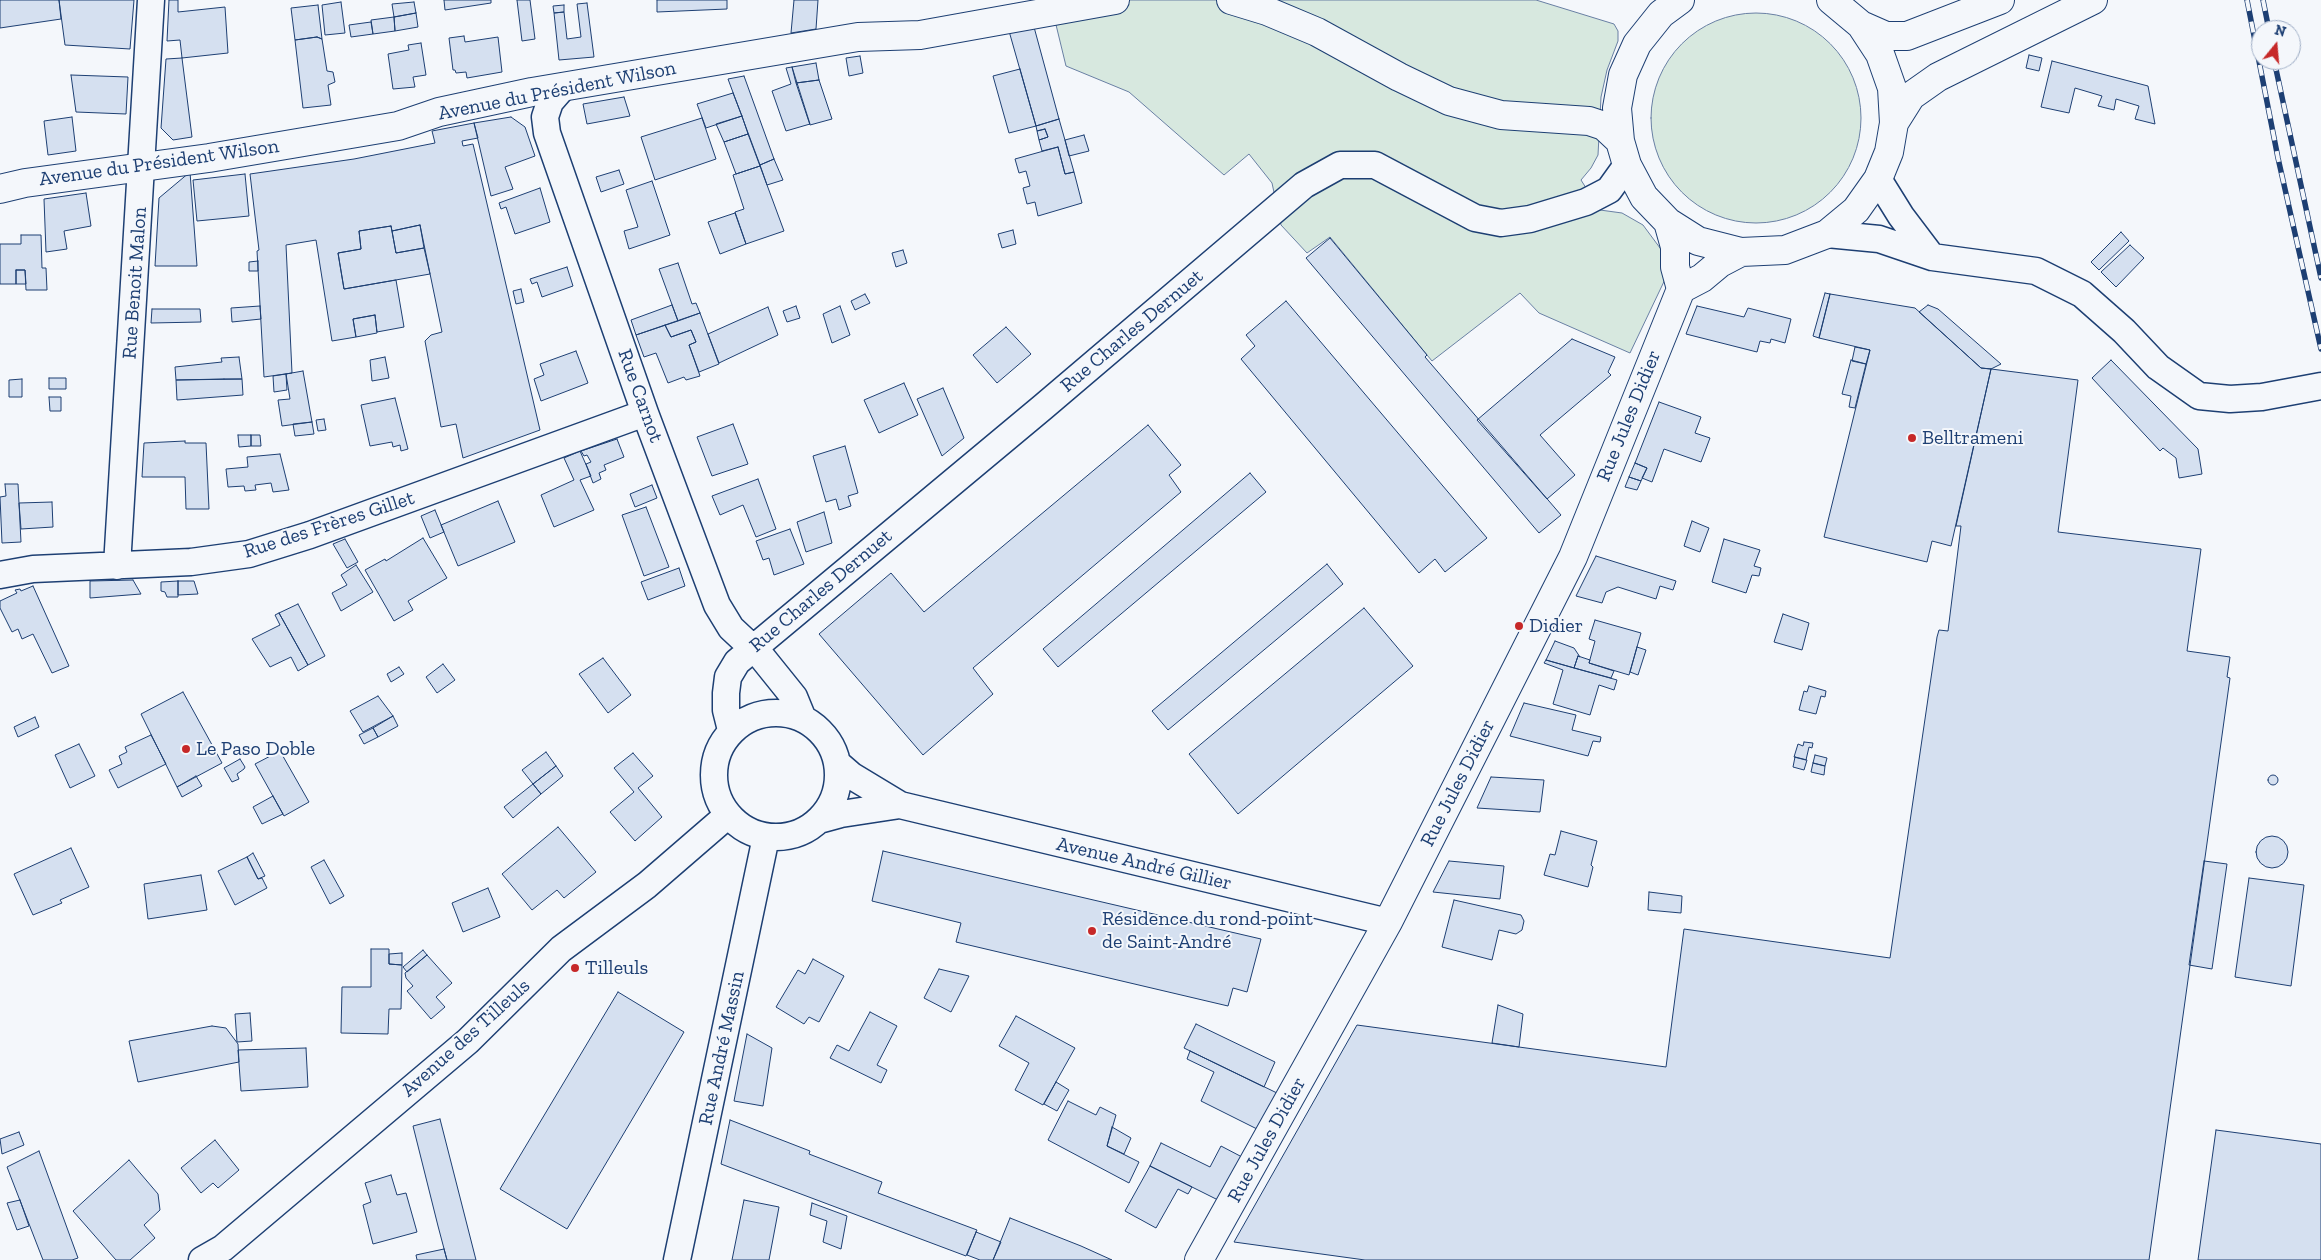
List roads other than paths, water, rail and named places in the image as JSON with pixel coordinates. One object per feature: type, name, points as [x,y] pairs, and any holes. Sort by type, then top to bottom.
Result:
[{"type":"street","name":"Rue Benoit Malon","points":[[117,566],[151,0]]},
{"type":"street","name":"Avenue du Président Wilson","points":[[0,189],[26,183],[141,165],[209,158],[398,126],[439,112],[503,98],[858,37],[920,35],[1115,0]]},
{"type":"street","points":[[1231,0],[1267,11],[1317,32],[1418,87],[1449,101],[1501,115],[1589,122],[1604,126],[1623,153],[1644,197],[1668,222],[1698,241],[1741,252],[1786,250],[1827,234],[1856,210],[1878,179],[1889,152],[1894,123],[1892,88],[1880,54],[1861,25],[1836,2]]},
{"type":"street","points":[[1623,153],[1617,108],[1623,75],[1637,44],[1661,14],[1680,0]]},
{"type":"street","points":[[1861,25],[1886,36],[1907,36],[2000,0]]},
{"type":"street","points":[[1894,123],[1912,96],[1938,77],[2093,0]]},
{"type":"street","name":"Rue Carnot","points":[[562,88],[550,102],[545,117],[547,133],[645,413],[717,605],[731,628],[761,656],[794,696],[803,718]]},
{"type":"street","name":"Rue Carnot","points":[[503,98],[520,103],[530,110],[547,133]]},
{"type":"street","name":"Rue Charles Dernuet","points":[[731,730],[726,710],[728,677],[737,662],[1043,407],[1304,185],[1340,165],[1375,164],[1475,218],[1501,223],[1530,219],[1586,202],[1609,190],[1623,153]]},
{"type":"street","points":[[1878,179],[1901,216],[1932,258]]},
{"type":"street","points":[[1668,222],[1675,247],[1675,267],[1681,289],[1702,278],[1720,263],[1741,252]]},
{"type":"street","points":[[1827,234],[1879,239],[1932,258],[2036,271],[2082,294],[2124,330],[2158,367],[2200,396],[2230,399],[2262,397],[2321,386]]},
{"type":"street","name":"Rue Jules Didier","points":[[1199,1260],[1388,922],[1572,557],[1681,289]]},
{"type":"street","name":"Rue des Frères Gillet","points":[[0,575],[33,569],[191,562],[249,554],[310,535],[645,413]]},
{"type":"street","points":[[773,712],[803,718],[815,726],[833,749],[837,763],[838,779],[835,794],[829,808],[819,820],[803,831],[785,836],[766,837],[745,829],[728,815],[719,802],[714,787],[713,772],[722,742],[731,730],[744,721],[758,715],[773,712]]},
{"type":"street","name":"Avenue André Gillier","points":[[837,763],[852,776],[900,806],[1388,922]]},
{"type":"street","name":"Avenue André Gillier","points":[[819,820],[842,814],[900,806]]},
{"type":"street","name":"Avenue des Tilleuls","points":[[202,1260],[223,1248],[468,1041],[561,949],[647,885],[728,815]]},
{"type":"street","name":"Rue André Massin","points":[[677,1260],[766,837]]},
{"type":"railway","points":[[2247,0],[2278,158],[2321,349]]},
{"type":"railway","points":[[2263,0],[2267,20]]},
{"type":"railway","points":[[2276,70],[2321,278]]},
{"type":"place","name":"Belltrameni","points":[[1912,438]]},
{"type":"place","name":"Didier","points":[[1519,626]]},
{"type":"place","name":"Le Paso Doble","points":[[186,749]]},
{"type":"place","name":"Résidence du rond-point de Saint-André","points":[[1092,931]]},
{"type":"place","name":"Tilleuls","points":[[575,968]]}]
